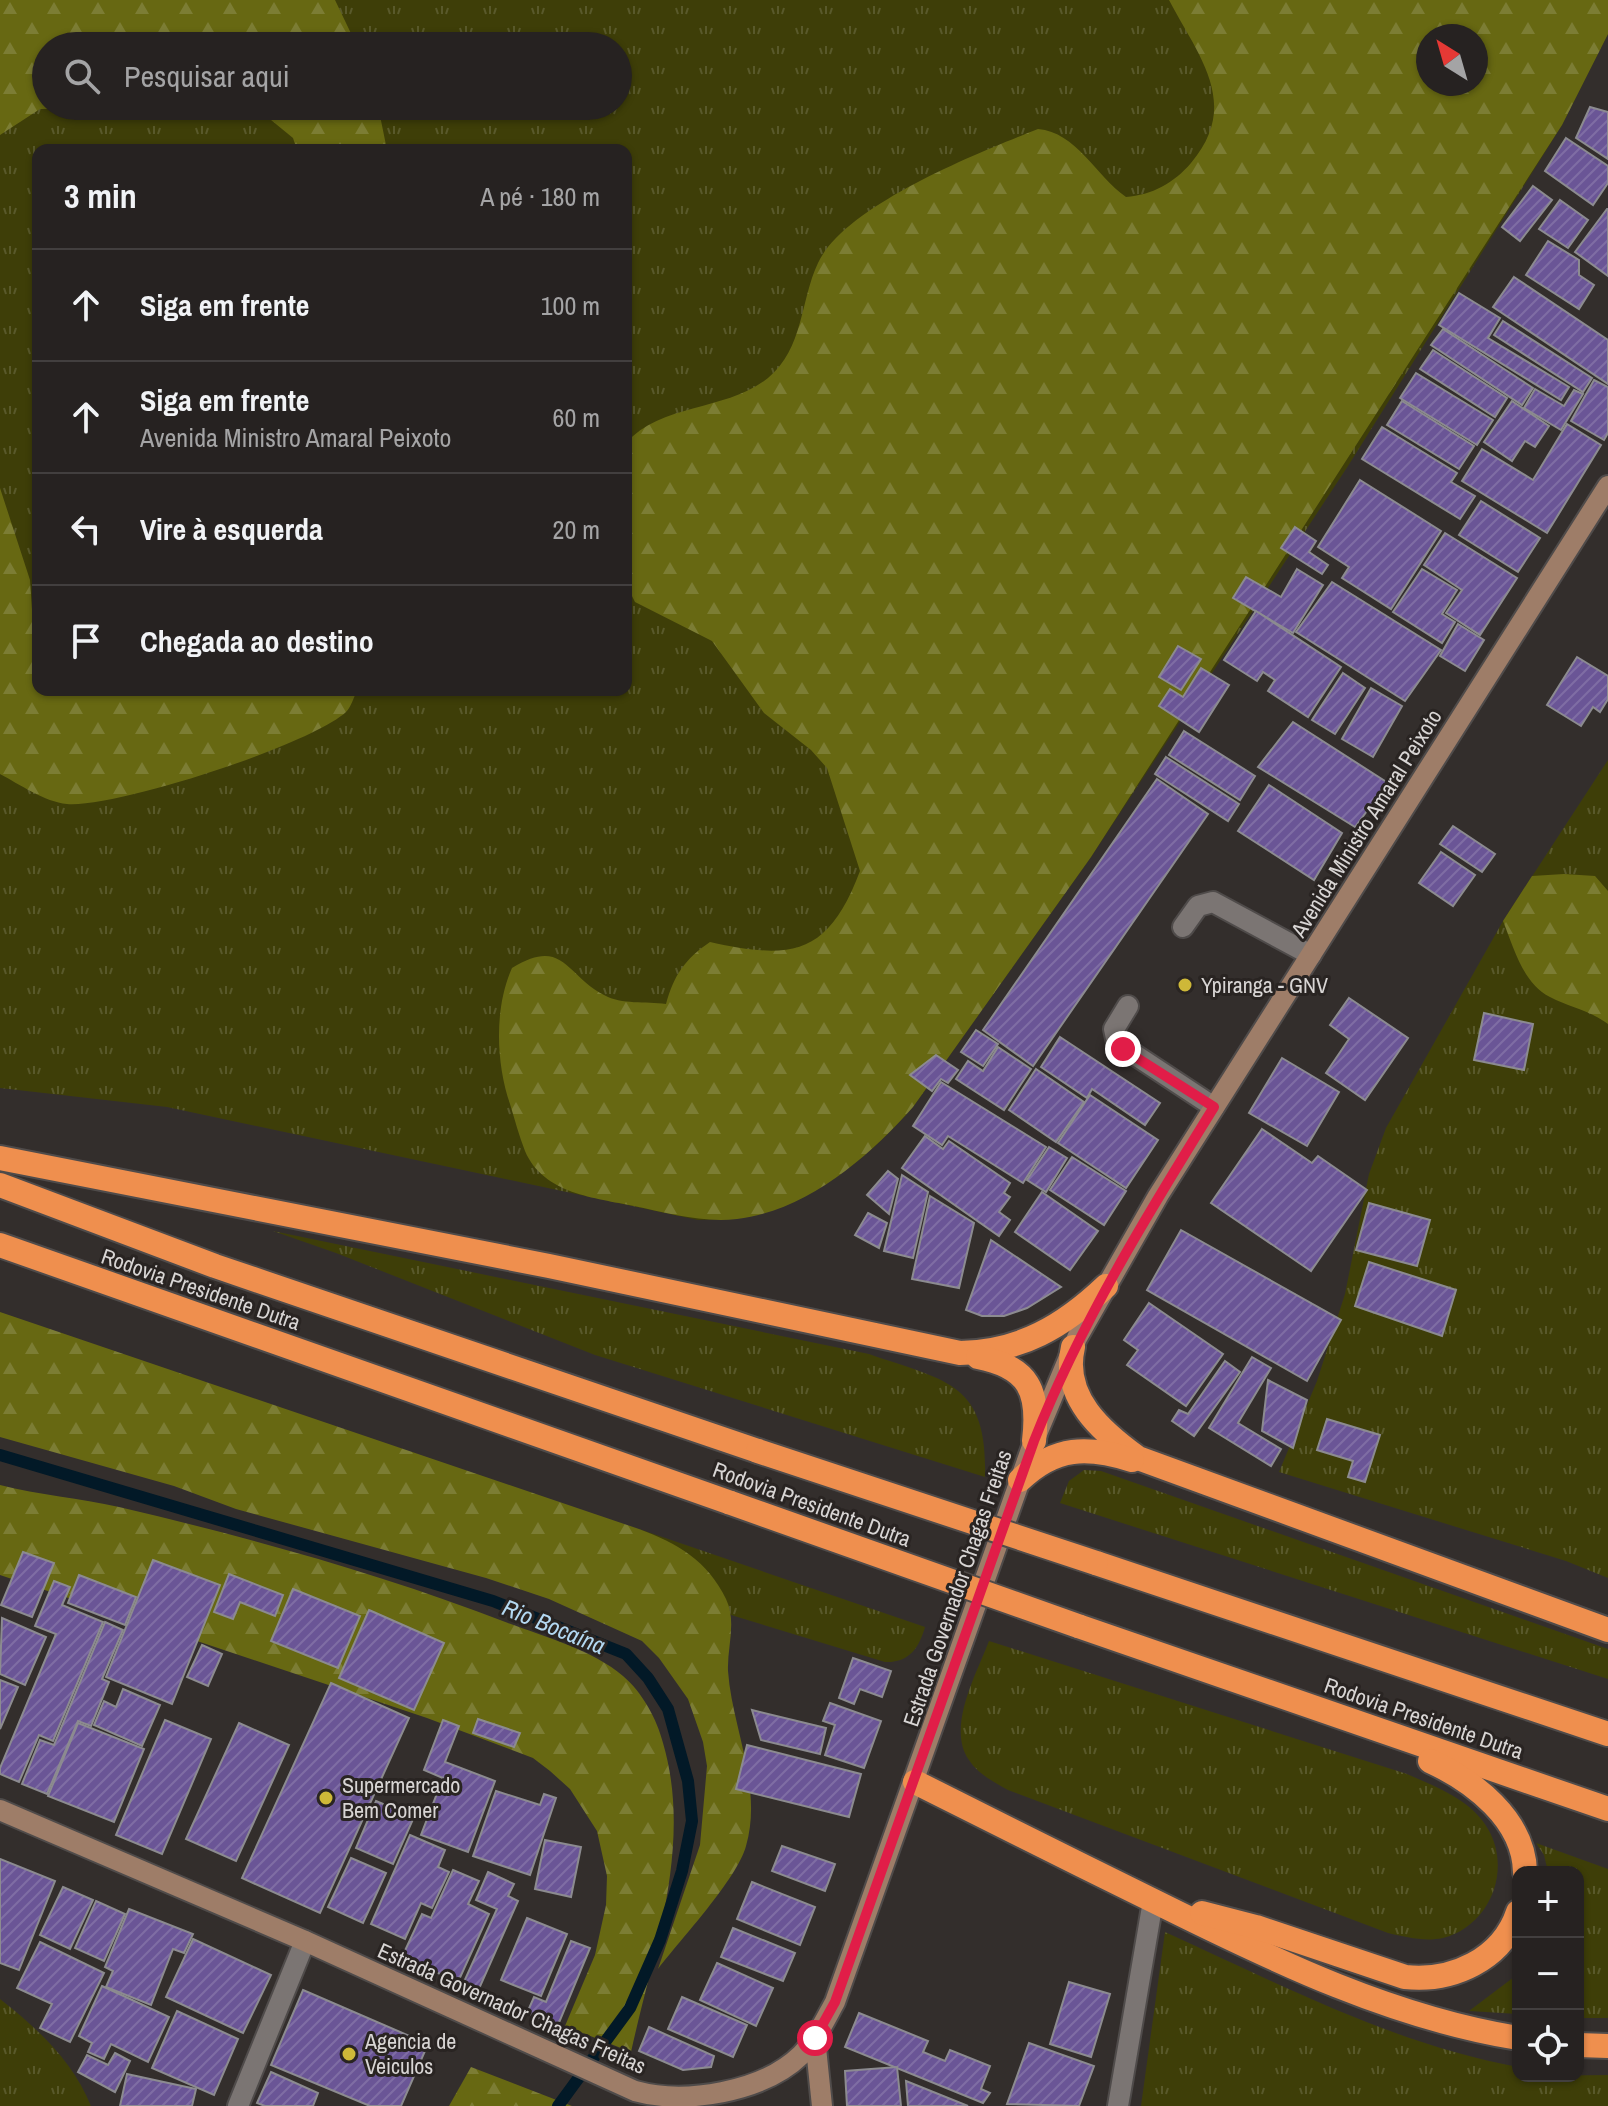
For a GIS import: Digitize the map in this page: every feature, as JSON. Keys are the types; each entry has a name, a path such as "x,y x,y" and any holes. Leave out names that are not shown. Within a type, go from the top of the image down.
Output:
{"highway":[{"path":"0,1158 549,1266 1001,1362 1026,1380 1037,1406 1034,1441"},
{"name":"Rodovia Presidente Dutra","path":"0,1185 215,1266 758,1451 1608,1734"},
{"name":"Rodovia Presidente Dutra","path":"0,1245 1078,1626 1608,1809"},
{"path":"960,1353 989,1352 1035,1338 1065,1322 1106,1286"},
{"path":"1073,1347 1070,1369 1076,1392 1095,1422 1138,1458 1608,1630"},
{"path":"1020,1480 1048,1458 1075,1449 1110,1454 1173,1472"},
{"path":"1337,1716 1454,1772 1486,1796 1515,1833 1525,1866"},
{"path":"915,1782 1235,1941 1376,2001 1441,2021 1512,2037"},
{"path":"1153,1901 1256,1927 1390,1973 1424,1979 1447,1976 1471,1967 1505,1938 1512,1924"},
{"path":"1584,2045 1608,2046"}],"main road":[{"name":"Avenida Ministro Amaral Peixoto","path":"1034,1441 1073,1347 1106,1286 1214,1107 1608,486"},
{"name":"Estrada Governador Chagas Freitas","path":"0,1810 305,1941 622,2086 649,2095 670,2097 736,2087 767,2077 790,2064 815,2038 835,2002 1034,1441"},
{"path":"815,2038 822,2106"}],"street":[{"path":"1183,927 1198,906 1213,902 1311,955"},
{"path":"1128,1006 1114,1029 1117,1043 1214,1107"},
{"path":"1118,2106 1153,1901"},
{"path":"238,2106 305,1941"}],"green space":[{"path":"0,0 1608,0 1608,34 1562,125 1348,466 1091,857 913,1107 867,1153 818,1188 762,1211 731,1218 698,1220 167,1107 0,1088"},
{"path":"0,0 335,0 350,32 32,32 32,114 0,135"},
{"path":"1169,0 1608,0 1608,34 1562,125 1091,857 913,1107 877,1144 834,1179 787,1205 763,1214 724,1220 698,1218 588,1196 557,1185 544,1177 525,1151 505,1088 500,1053 500,1018 512,968 529,959 554,957 591,987 611,998 666,1004 682,968 710,942 739,948 785,950 804,945 820,936 848,899 860,871 827,768 811,750 764,713 712,641 635,602 632,596 632,438 658,421 752,389 768,378 780,366 795,338 818,263 833,242 884,201 950,166 1038,129 1051,132 1075,146 1126,197 1154,191 1191,163 1206,141 1213,121 1214,101 1210,81"},
{"path":"271,120 381,120 386,144 295,144 293,138"},
{"path":"0,488 30,580 32,696 354,696 346,712 326,726 294,741 211,772 126,796 92,803 59,803 0,774"},
{"path":"1608,760 1608,1578 1566,1561 1279,1472 1317,1381 1345,1294 1369,1174 1386,1128 1503,921"},
{"path":"1532,876 1595,876 1608,891 1608,1024 1540,991 1520,964 1503,921"},
{"path":"273,1231 869,1354 920,1371 957,1390 970,1403 979,1422 984,1446 985,1477 595,1355"},
{"path":"0,1312 639,1529 666,1540 701,1564 719,1586 731,1617 728,1671 749,1780 750,1824 746,1846 732,1875 658,1969 700,1845 707,1766 703,1742 688,1699 659,1658 642,1641 549,1599 486,1578 236,1509 174,1486 0,1437"},
{"path":"1084,1470 1101,1471 1608,1649 1608,1679 1060,1503 1069,1481"},
{"path":"0,1485 168,1519 364,1573 568,1645 598,1659 630,1682 653,1715 660,1734 671,1781 674,1820 672,1859 659,1937 631,2052 565,2026 595,1955 606,1905 607,1876 597,1831 570,1789 550,1771 533,1758 427,1718 0,1575"},
{"path":"639,1529 925,1627 923,1635 907,1657 885,1662 731,1615 716,1583 696,1560"},
{"path":"989,1641 1407,1774 1441,1789 1473,1810 1488,1829 1498,1862 1492,1894 1473,1922 1443,1938 1422,1939 1388,1933 1008,1790 973,1765 963,1747 961,1732 966,1700"},
{"path":"1536,1843 1608,1869 1608,2018 1584,2018 1584,1866 1547,1866"},
{"path":"1165,1932 1294,1992 1382,2028 1426,2044 1512,2066 1512,2082 1584,2082 1584,2075 1608,2075 1608,2106 1141,2106"},
{"path":"1512,1979 1512,2014 1469,2011"},
{"path":"0,1999 53,2046 74,2074 91,2106 0,2106"},
{"path":"471,2067 572,2106 449,2106"}],"building":[{"path":"1590,107 1608,112 1608,159 1576,138"},
{"path":"1566,138 1608,166 1608,183 1593,205 1545,171"},
{"path":"1533,186 1552,200 1520,241 1502,227"},
{"path":"1560,200 1588,220 1568,248 1539,229"},
{"path":"1608,209 1608,276 1575,252"},
{"path":"1548,241 1579,260 1579,275 1594,285 1579,309 1526,275"},
{"path":"1514,277 1608,340 1608,384 1493,307"},
{"path":"1459,293 1500,318 1488,338 1569,387 1561,400 1439,325"},
{"path":"1503,321 1592,378 1583,392 1494,335"},
{"path":"1443,329 1533,388 1522,405 1431,345"},
{"path":"1433,350 1507,398 1495,417 1420,369"},
{"path":"1416,373 1493,420 1477,445 1400,398"},
{"path":"1594,380 1608,387 1608,433 1604,440 1571,421"},
{"path":"1535,389 1564,406 1574,390 1583,394 1561,430 1524,408"},
{"path":"1402,401 1474,446 1459,469 1387,425"},
{"path":"1512,401 1549,426 1535,447 1525,441 1512,461 1484,442"},
{"path":"1567,424 1601,445 1547,533 1462,481 1482,449 1533,480"},
{"path":"1382,427 1457,473 1451,482 1475,496 1460,519 1362,459"},
{"path":"1360,480 1441,531 1391,609 1342,578 1349,567 1318,547"},
{"path":"1481,501 1540,538 1518,572 1459,535"},
{"path":"1295,527 1316,541 1309,552 1328,565 1322,574 1281,548"},
{"path":"1445,533 1517,578 1480,635 1446,613 1462,590 1424,565"},
{"path":"1297,569 1323,585 1293,633 1233,598 1246,577 1281,597"},
{"path":"1422,569 1457,590 1442,614 1455,622 1442,643 1393,612"},
{"path":"1332,582 1441,650 1405,701 1296,632"},
{"path":"1256,611 1341,667 1308,717 1268,691 1275,680 1263,672 1257,681 1224,660"},
{"path":"1458,624 1484,640 1465,671 1440,656"},
{"path":"1178,646 1201,659 1181,690 1159,677"},
{"path":"1577,657 1608,676 1608,699 1600,712 1593,707 1581,726 1547,705"},
{"path":"1201,668 1229,685 1199,732 1159,706 1170,689 1183,697"},
{"path":"1343,673 1365,688 1335,734 1312,720"},
{"path":"1371,688 1402,706 1373,757 1342,739"},
{"path":"1293,722 1388,783 1355,827 1258,767"},
{"path":"1184,731 1255,776 1240,800 1169,755"},
{"path":"1166,757 1239,804 1228,821 1155,774"},
{"path":"1157,779 1208,814 1033,1066 983,1030"},
{"path":"1269,785 1342,833 1314,880 1238,831"},
{"path":"1453,826 1495,854 1482,872 1440,844"},
{"path":"1441,852 1475,875 1453,906 1419,883"},
{"path":"1349,998 1408,1038 1365,1100 1326,1073 1349,1039 1330,1025"},
{"path":"1484,1013 1533,1024 1524,1070 1474,1060"},
{"path":"976,1030 998,1044 983,1066 961,1052"},
{"path":"1060,1037 1160,1103 1145,1125 1092,1089 1087,1098 1041,1067"},
{"path":"998,1047 1031,1069 1004,1110 956,1079 968,1061 983,1071"},
{"path":"936,1055 958,1070 948,1083 941,1079 932,1091 910,1075"},
{"path":"1282,1058 1339,1092 1307,1146 1249,1113"},
{"path":"1036,1069 1084,1102 1056,1142 1009,1110"},
{"path":"941,1082 1046,1147 1023,1183 948,1136 942,1145 913,1126"},
{"path":"1090,1095 1158,1140 1126,1188 1058,1143"},
{"path":"1262,1129 1312,1163 1318,1156 1367,1190 1311,1271 1211,1203"},
{"path":"925,1136 943,1149 949,1141 1010,1183 1004,1193 1010,1197 999,1212 1010,1220 999,1236 902,1168"},
{"path":"1049,1147 1067,1158 1046,1192 1027,1180"},
{"path":"1072,1157 1126,1191 1104,1225 1050,1190"},
{"path":"888,1171 898,1179 889,1214 867,1195"},
{"path":"902,1175 928,1192 913,1258 884,1251"},
{"path":"1042,1192 1098,1231 1070,1270 1015,1232"},
{"path":"930,1196 974,1223 959,1288 912,1279"},
{"path":"1369,1203 1430,1220 1417,1266 1356,1250"},
{"path":"868,1213 887,1223 879,1248 855,1235"},
{"path":"1181,1230 1341,1320 1307,1381 1147,1290"},
{"path":"991,1240 1061,1287 1027,1308 1004,1316 982,1316 966,1310"},
{"path":"1369,1262 1456,1290 1442,1336 1355,1306"},
{"path":"1149,1303 1223,1354 1186,1406 1127,1365 1138,1350 1124,1340"},
{"path":"1252,1357 1271,1368 1238,1423 1281,1449 1271,1466 1209,1428"},
{"path":"1225,1361 1240,1372 1194,1436 1172,1421 1179,1410 1188,1414"},
{"path":"1268,1380 1307,1400 1293,1448 1262,1431"},
{"path":"1327,1419 1380,1435 1365,1482 1348,1477 1353,1461 1317,1450"},
{"path":"23,1552 54,1563 32,1617 1,1605"},
{"path":"153,1560 220,1585 172,1704 106,1677"},
{"path":"229,1574 283,1595 275,1616 240,1602 233,1619 214,1612"},
{"path":"79,1575 136,1597 125,1625 68,1603"},
{"path":"54,1581 70,1587 62,1605 103,1622 53,1741 39,1735 19,1782 0,1774 0,1768 56,1634 35,1626"},
{"path":"293,1589 360,1616 338,1668 271,1641"},
{"path":"369,1610 444,1643 414,1710 339,1678"},
{"path":"2,1618 46,1637 25,1685 0,1674"},
{"path":"105,1622 123,1630 102,1679 109,1682 91,1726 78,1721 47,1794 22,1784 40,1740 54,1745"},
{"path":"202,1645 222,1654 208,1686 187,1677"},
{"path":"853,1658 891,1671 882,1697 860,1689 854,1704 839,1698"},
{"path":"0,1680 18,1687 0,1729"},
{"name":"Supermercado Bem Comer","path":"331,1683 409,1718 320,1913 242,1878"},
{"path":"123,1689 160,1705 142,1746 94,1725 104,1701 116,1707"},
{"path":"830,1703 881,1721 864,1768 825,1755 835,1725 823,1721"},
{"path":"752,1710 826,1728 820,1754 761,1740"},
{"path":"478,1719 520,1733 514,1747 473,1733"},
{"path":"165,1720 211,1739 162,1854 116,1835"},
{"path":"443,1720 459,1726 445,1762 495,1781 468,1852 421,1835 443,1778 424,1770"},
{"path":"78,1723 144,1749 114,1822 48,1796"},
{"path":"239,1723 289,1745 236,1861 186,1839"},
{"path":"747,1745 861,1774 849,1817 736,1789"},
{"path":"496,1791 540,1805 544,1794 556,1798 530,1875 473,1856"},
{"path":"376,1801 414,1817 393,1864 356,1848"},
{"path":"410,1835 445,1850 438,1867 449,1872 432,1908 421,1903 405,1939 371,1924"},
{"path":"545,1840 581,1847 571,1897 535,1889"},
{"path":"782,1846 835,1864 825,1891 772,1871"},
{"path":"351,1858 386,1873 363,1923 328,1907"},
{"path":"0,1859 55,1881 19,1970 0,1963"},
{"path":"453,1870 479,1881 468,1904 489,1914 458,1982 402,1957 422,1914 431,1918"},
{"path":"488,1872 514,1884 508,1896 518,1901 478,1991 463,1984 497,1909 476,1900"},
{"path":"752,1882 815,1907 800,1945 737,1919"},
{"path":"63,1887 93,1900 70,1949 40,1935"},
{"path":"96,1901 125,1914 104,1961 75,1948"},
{"path":"129,1909 193,1934 184,1953 173,1949 151,2005 106,1987 113,1971 105,1967"},
{"path":"527,1918 567,1934 541,1996 501,1980"},
{"path":"733,1928 795,1953 783,1981 721,1957"},
{"path":"193,1939 271,1975 243,2033 166,1997"},
{"path":"571,1941 590,1948 558,2025 527,2013 534,1997 546,2002"},
{"path":"40,1942 104,1973 70,2042 40,2028 52,2004 17,1988"},
{"path":"717,1963 773,1988 756,2026 700,2000"},
{"path":"1069,1982 1110,1994 1091,2057 1050,2044"},
{"path":"102,1986 169,2017 148,2062 111,2044 104,2059 88,2052 92,2043 79,2036"},
{"name":"Agencia de Veiculos","path":"303,1990 428,2044 401,2106 370,2106 271,2065"},
{"path":"682,1997 747,2025 733,2057 668,2029"},
{"path":"177,2011 238,2039 214,2095 152,2068"},
{"path":"859,2013 928,2041 923,2052 945,2061 950,2050 990,2066 981,2089 990,2093 983,2103 845,2047"},
{"path":"649,2027 714,2056 711,2067 683,2070 639,2051"},
{"path":"1029,2043 1094,2066 1079,2106 1007,2104"},
{"path":"115,2053 130,2061 115,2092 78,2072 87,2055 108,2065"},
{"path":"897,2067 901,2106 847,2106 845,2071"},
{"path":"271,2072 318,2093 313,2106 265,2106 257,2103"},
{"path":"127,2074 196,2089 192,2106 120,2106"},
{"path":"906,2081 968,2106 908,2106"}],"waterway":[{"name":"Rio Bocaína","path":"0,1455 493,1601 626,1654 648,1678 668,1709 688,1781 692,1821 682,1871 660,1940 630,2008 558,2106"}],"place":[{"name":"Ypiranga - GNV","path":"1185,985"},
{"name":"Supermercado Bem Comer","path":"326,1798"},
{"name":"Agencia de Veiculos","path":"349,2054"}],"route":[{"path":"815,2038 835,2002 1034,1441 1064,1367 1077,1338 1158,1196 1214,1107 1123,1049"}]}
